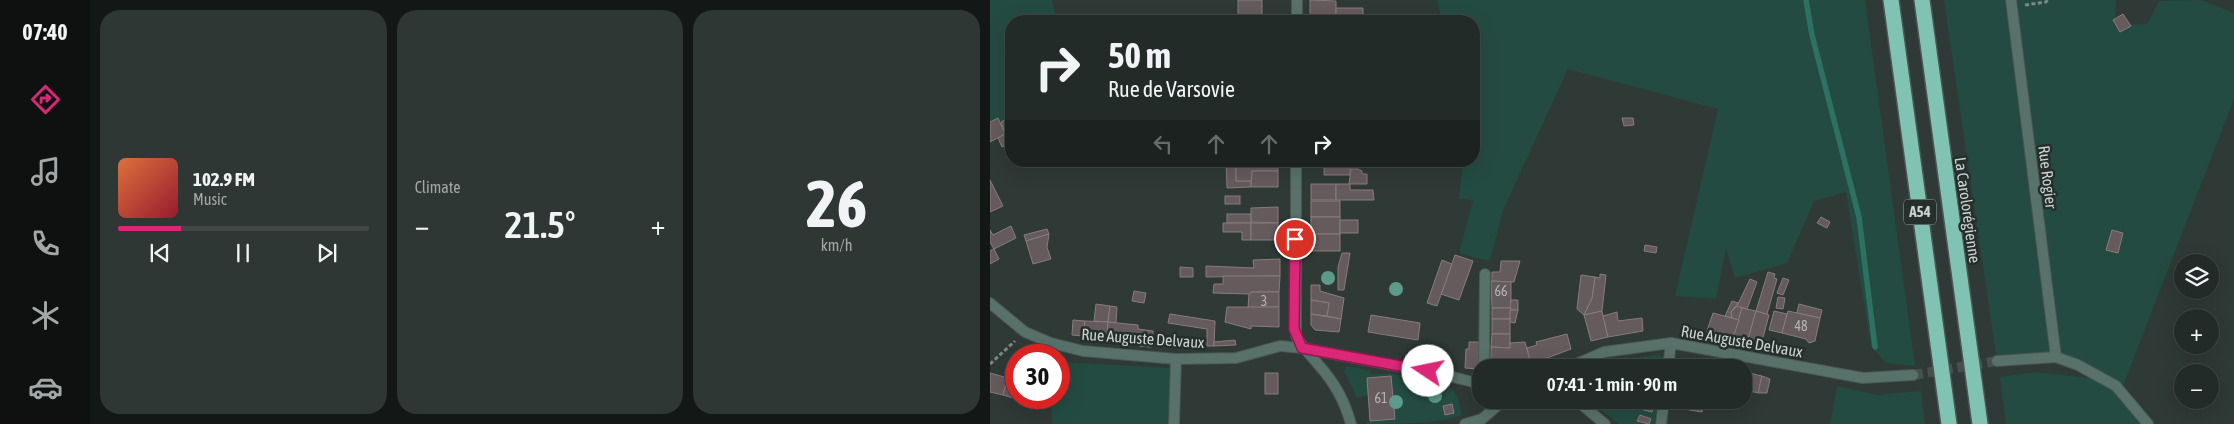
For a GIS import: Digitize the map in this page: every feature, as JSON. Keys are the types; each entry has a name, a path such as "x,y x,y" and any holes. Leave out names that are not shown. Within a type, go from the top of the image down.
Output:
{"highway":[{"name":"A54","path":"1891,0 1949,424"},
{"name":"La Carolorégienne","path":"1922,0 1980,424"}],"street":[{"path":"1297,0 1297,15"},
{"name":"Rue Rogier","path":"2011,3 2056,357"},
{"path":"1296,167 1294,329 1302,348 1318,363 1338,390 1344,401 1351,424"},
{"path":"1484,359 1485,274"},
{"name":"Rue Auguste Delvaux","path":"990,303 1025,332 1050,343 1083,351 1176,359 1236,358 1280,346 1302,348 1472,382"},
{"path":"1669,359 1671,344"},
{"name":"Rue Auguste Delvaux","path":"1588,359 1604,352 1671,344 1863,378 1913,375"},
{"path":"1997,361 2056,357 2078,365 2116,386 2148,424"},
{"path":"1174,424 1176,359"},
{"path":"1465,424 1482,421 1495,409"},
{"path":"1587,409 1605,424"},
{"path":"1661,424 1663,409"}],"path":[{"path":"2011,3 2046,2 2048,0"},
{"path":"990,364 1025,332"}],"green space":[{"path":"990,0 1052,0 1056,15 1005,15 1005,135 990,142"},
{"path":"1437,0 1865,0 1915,366 1886,363 1871,346 1846,192 1814,201 1787,263 1735,278 1726,248 1716,299 1675,296 1718,109 1568,69 1503,210 1490,260 1459,253 1473,200 1459,199 1462,167 1480,167 1480,15 1441,15"},
{"path":"1944,0 2116,0 2114,25 2147,24 2159,1 2201,0 2234,13 2234,99 2121,391 2148,424 2006,424 2000,377 2035,372 2090,378 2113,385 2056,357 1997,361"},
{"path":"1659,354 1663,357 1663,359 1630,359"},
{"path":"1070,363 1170,368 1169,424 1052,424 1051,409 1070,409"},
{"path":"1347,366 1371,371 1370,374 1393,374 1447,386 1454,391 1462,415 1430,422 1367,424 1367,422 1373,420 1368,395 1357,398 1344,371"},
{"path":"1837,386 1877,395 1921,391 1925,424 1830,424"},
{"path":"1600,409 1657,409 1654,424 1619,424"}],"building":[{"path":"1238,0 1262,0 1262,15 1238,15"},
{"path":"1310,0 1336,1 1336,15 1310,15"},
{"path":"1336,8 1363,8 1363,15 1336,15"},
{"path":"2123,14 2131,26 2120,32 2113,20"},
{"path":"998,118 1005,134 990,142 990,122"},
{"path":"1622,118 1633,118 1634,125 1624,126"},
{"path":"1005,120 1005,134 1001,122"},
{"path":"1005,134 1005,146 1002,147 998,138"},
{"path":"1226,167 1236,167 1236,181 1251,181 1251,187 1227,188"},
{"path":"1236,167 1278,167 1278,171 1252,171 1251,181 1236,181"},
{"path":"1324,167 1350,167 1350,175 1324,175"},
{"path":"1351,169 1358,169 1362,171 1362,174 1367,174 1367,184 1349,184"},
{"path":"1252,171 1278,171 1278,187 1251,187"},
{"path":"990,180 1003,206 990,212"},
{"path":"1311,184 1336,184 1336,200 1311,200"},
{"path":"1336,184 1350,184 1350,190 1373,190 1374,200 1336,200"},
{"path":"1225,196 1240,196 1240,204 1225,204"},
{"path":"1311,201 1340,201 1340,217 1311,217"},
{"path":"1278,207 1278,223 1251,222 1251,208"},
{"path":"1227,214 1251,214 1251,223 1227,223"},
{"path":"1311,217 1340,217 1340,234 1311,234"},
{"path":"1821,217 1830,222 1827,228 1817,223"},
{"path":"1340,220 1358,220 1358,233 1340,233"},
{"path":"1223,223 1251,223 1251,240 1242,240 1242,232 1223,232"},
{"path":"1251,223 1278,223 1278,240 1251,240"},
{"path":"1011,226 1016,238 994,249 990,242 990,230 993,235"},
{"path":"1047,229 1049,234 1026,241 1024,235"},
{"path":"2112,230 2123,233 2118,253 2106,250"},
{"path":"1049,234 1047,247 1051,259 1033,264 1026,241"},
{"path":"1311,234 1340,234 1340,251 1311,251"},
{"path":"1645,245 1657,247 1656,253 1644,251"},
{"path":"994,249 999,259 990,264 990,251"},
{"path":"1342,253 1350,253 1344,290 1338,290 1338,267"},
{"path":"1455,255 1473,261 1459,300 1441,294"},
{"path":"1280,259 1280,276 1206,277 1206,266 1254,268 1253,260"},
{"path":"1442,260 1452,264 1437,306 1427,303"},
{"path":"1501,261 1520,261 1514,282 1492,281 1492,272 1500,272"},
{"path":"1180,267 1193,268 1193,277 1180,277"},
{"path":"1768,272 1775,274 1774,278 1777,279 1767,314 1756,311"},
{"path":"1600,274 1606,275 1602,311 1584,315 1592,298 1595,277 1600,278"},
{"path":"1581,275 1595,277 1592,298 1584,315 1577,309"},
{"path":"1223,276 1280,276 1279,292 1252,292 1249,294 1213,293 1214,284 1223,284"},
{"path":"1783,278 1789,280 1783,295 1777,293"},
{"path":"1750,279 1757,282 1747,309 1737,306"},
{"path":"1491,281 1511,282 1511,308 1492,308"},
{"path":"1311,285 1320,285 1320,291 1344,298 1341,319 1327,316 1329,303 1311,300"},
{"path":"1134,291 1146,293 1144,303 1132,301"},
{"path":"1252,292 1279,292 1279,307 1248,308 1249,294"},
{"path":"1778,297 1785,298 1783,309 1776,308"},
{"path":"1311,300 1329,303 1327,316 1311,314"},
{"path":"1511,300 1518,300 1518,310 1510,310"},
{"path":"1732,301 1738,303 1731,312 1732,318 1725,316"},
{"path":"1096,304 1110,306 1108,322 1094,321"},
{"path":"1799,304 1822,310 1820,318 1797,313"},
{"path":"1110,306 1117,307 1116,323 1108,322"},
{"path":"1737,306 1742,308 1739,320 1732,318 1731,312"},
{"path":"1227,307 1279,307 1279,327 1251,326 1251,329 1225,322"},
{"path":"1492,308 1511,308 1510,319 1492,319"},
{"path":"1742,308 1756,311 1747,343 1732,340"},
{"path":"1510,310 1518,310 1515,323 1510,322"},
{"path":"1602,311 1608,337 1591,341 1584,315"},
{"path":"1756,311 1769,315 1761,345 1747,343"},
{"path":"1774,311 1787,314 1782,333 1769,330"},
{"path":"1788,311 1820,318 1815,341 1809,343 1806,339 1782,333"},
{"path":"1617,312 1618,321 1642,318 1643,331 1608,337 1603,316"},
{"path":"1713,313 1739,320 1732,340 1706,334"},
{"path":"1170,314 1215,321 1214,346 1207,346 1207,329 1168,323"},
{"path":"1311,314 1341,319 1339,332 1315,330 1311,325"},
{"path":"1371,315 1420,323 1418,340 1368,332"},
{"path":"1492,319 1510,319 1510,334 1492,334"},
{"path":"1073,320 1085,321 1083,336 1072,335"},
{"path":"1085,321 1108,322 1107,339 1083,336"},
{"path":"1108,322 1138,325 1138,329 1153,331 1152,347 1139,346 1140,342 1107,339"},
{"path":"1492,334 1510,334 1510,348 1491,347"},
{"path":"1567,334 1571,349 1544,359 1530,359 1527,348 1537,345 1536,342"},
{"path":"1235,340 1236,345 1214,346 1214,342"},
{"path":"1469,342 1479,342 1478,359 1472,359 1472,369 1465,368 1466,349 1469,349"},
{"path":"1525,342 1530,359 1491,359 1491,347 1510,348 1510,343"},
{"path":"990,373 1005,377 1003,395 990,392"},
{"path":"1265,373 1278,373 1278,394 1265,394"},
{"path":"1752,374 1762,376 1758,393 1752,392"},
{"path":"1391,376 1395,419 1370,421 1367,378"},
{"path":"1762,376 1770,379 1767,393 1758,393"},
{"path":"1452,404 1454,413 1445,415 1443,406"},
{"path":"1640,409 1653,409 1652,412"},
{"path":"1684,409 1702,409 1702,412"},
{"path":"1640,415 1651,419 1649,424 1637,421"}],"waterway":[{"path":"1806,0 1812,35 1859,217 1875,347"}],"tunnel":[{"path":"1913,375 1997,361"}],"route":[{"path":"1295,239 1294,329 1302,348 1428,371"}]}
